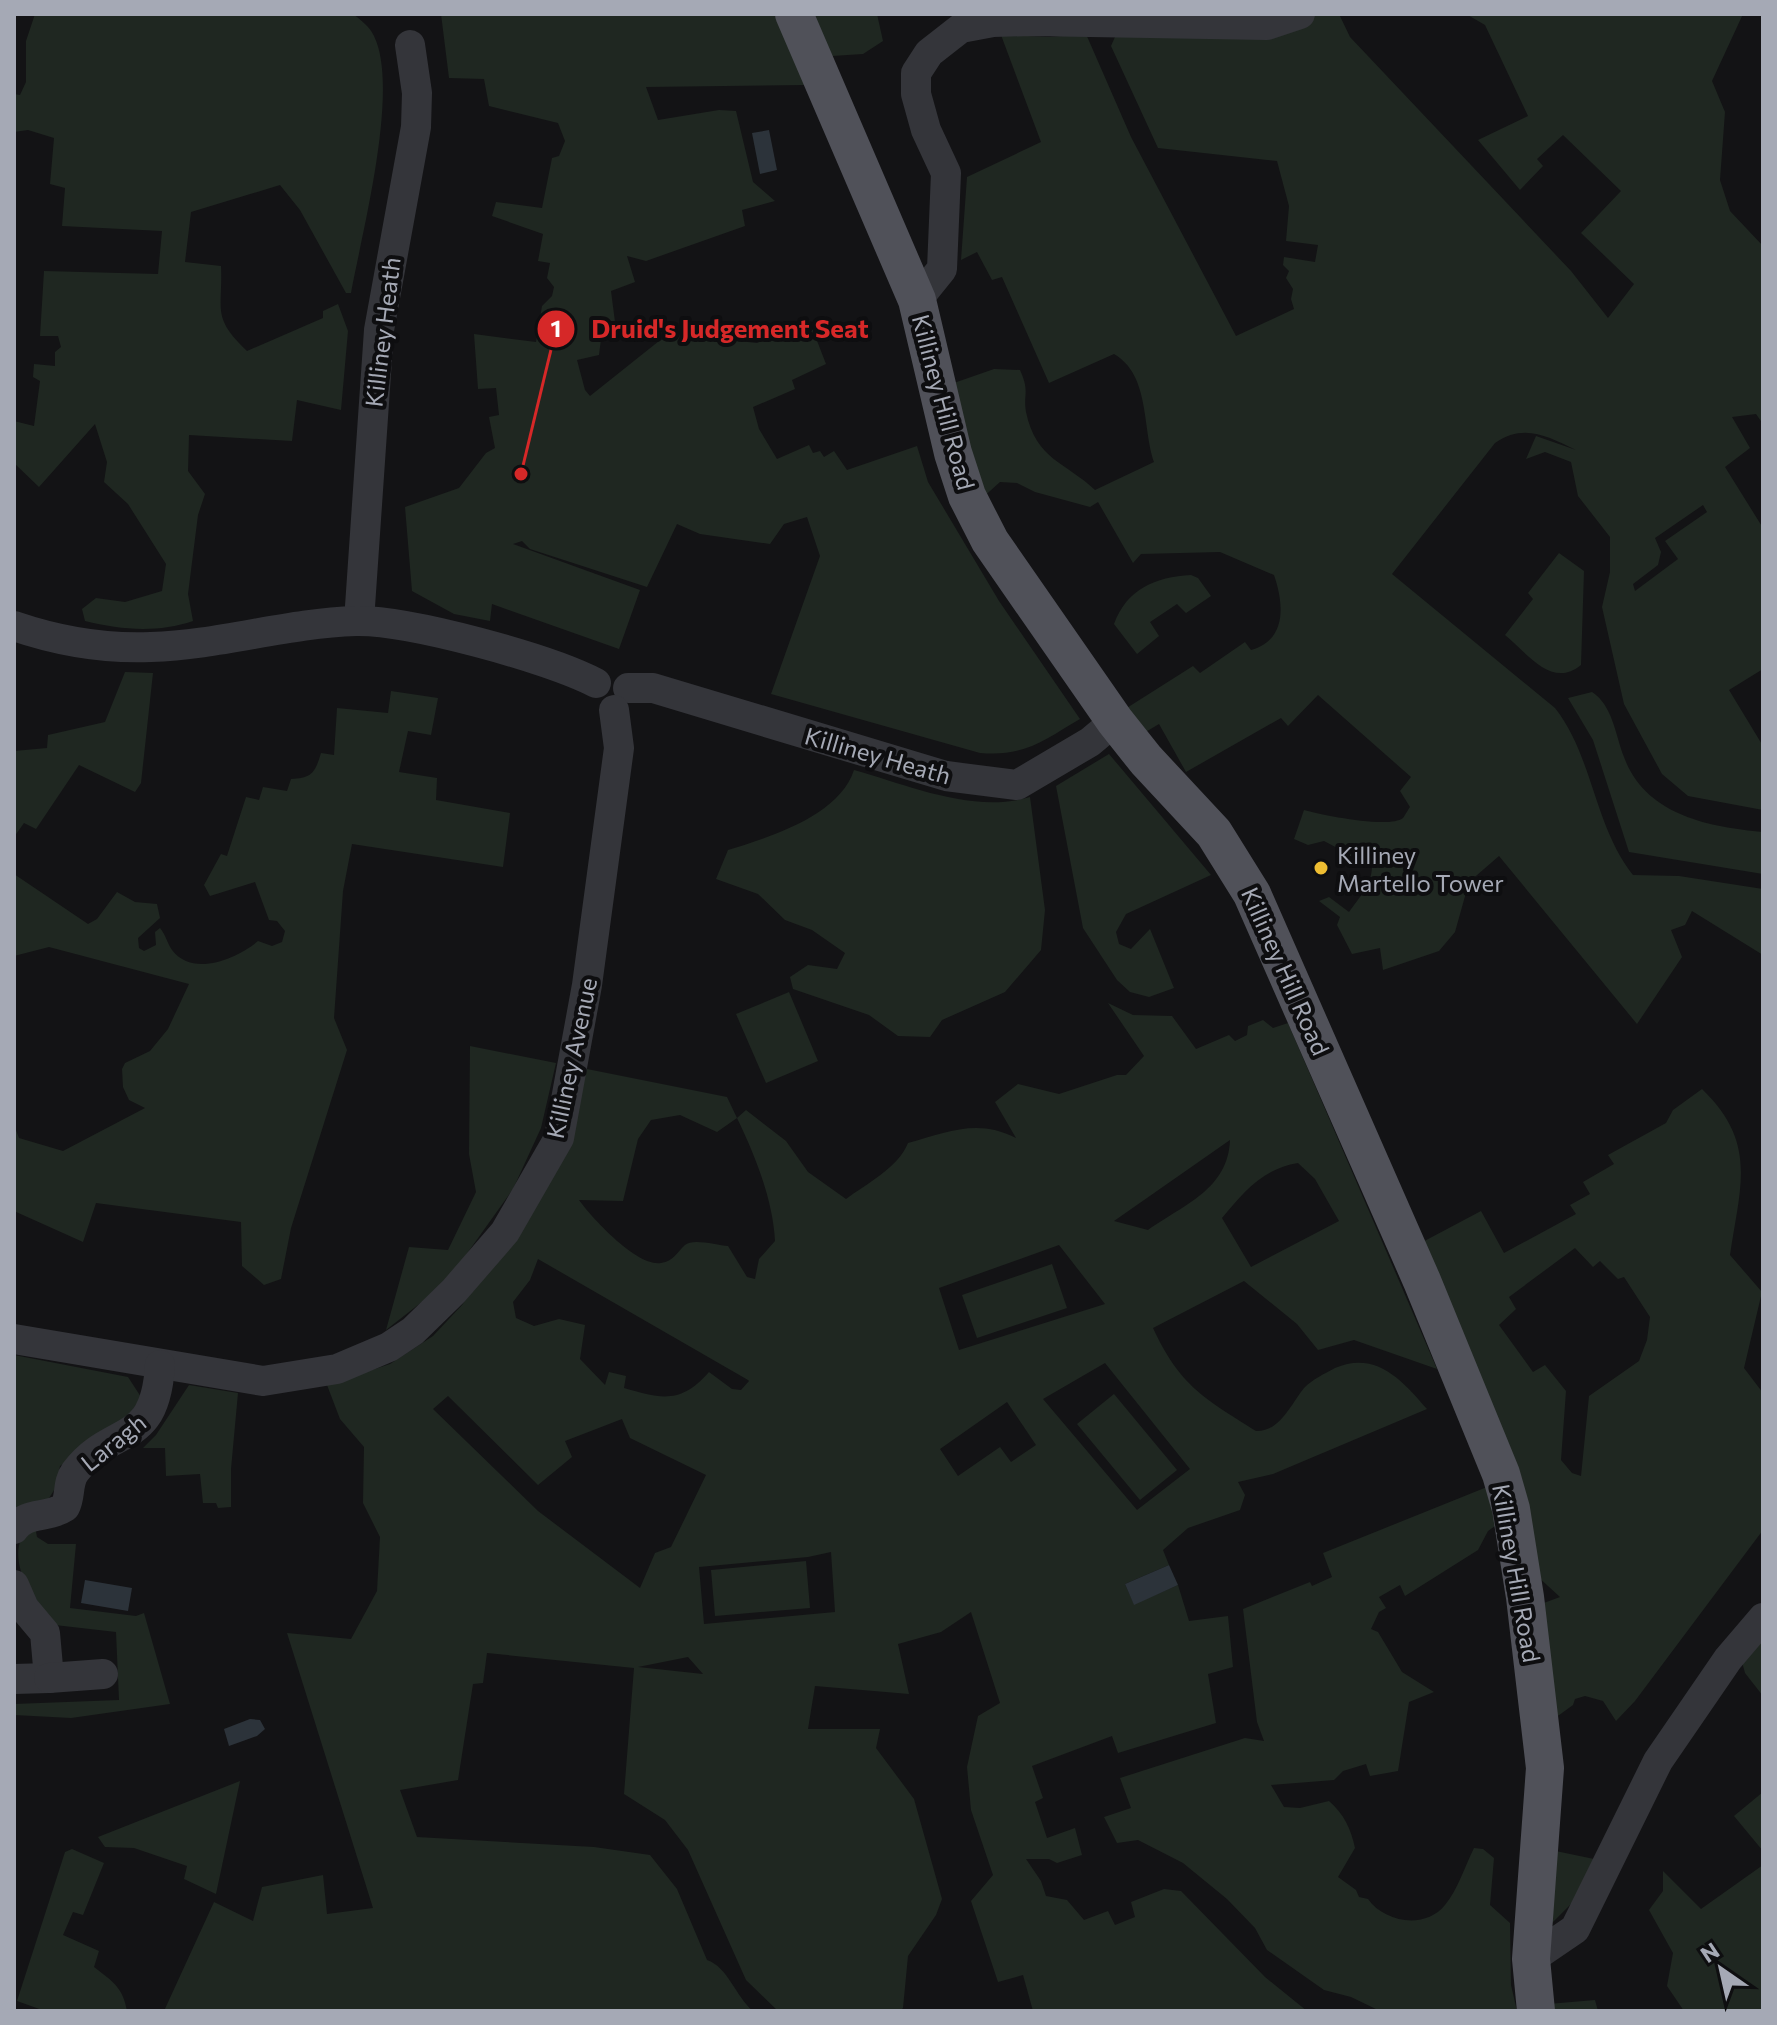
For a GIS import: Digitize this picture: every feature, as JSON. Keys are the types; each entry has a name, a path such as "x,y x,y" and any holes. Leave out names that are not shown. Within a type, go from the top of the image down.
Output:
{"main road":[{"name":"Killiney Hill Road","path":"794,14 917,300 953,453 967,496 990,541 1115,721 1146,760 1214,833 1252,894 1422,1281 1501,1474 1511,1509 1525,1597 1545,1768 1531,1959 1536,2011"}],"street":[{"path":"917,300 942,269 946,173 926,130 916,94 916,73 929,53 961,28 993,22 1031,21 1267,25 1300,14"},
{"name":"Killiney Heath","path":"359,621 379,330 416,127 417,93 410,45"},
{"path":"14,626 46,637 103,646 153,647 312,624 359,621 398,624 548,663 596,683 596,702 621,699"},
{"name":"Killiney Heath","path":"621,699 653,688 946,776 1017,785 1090,742 1115,721"},
{"name":"Killiney Avenue","path":"14,1339 263,1381 337,1369 389,1347 413,1331 454,1291 505,1232 559,1138 587,985 617,764 621,699"},
{"name":"Laragh","path":"14,1529 19,1521 31,1516 48,1515 65,1507 73,1474 86,1460 135,1428 149,1415 158,1392 160,1365"},
{"path":"14,1585 24,1608 45,1633 49,1678"},
{"path":"1531,1959 1575,1929 1658,1761 1728,1659 1763,1618"},
{"path":"14,1679 103,1674"}],"shaded area":[{"path":"35,14 353,14 372,32 381,60 381,125 351,293 346,293 300,210 280,185 191,212 185,262 221,266 223,321 247,351 323,318 323,311 338,304 348,331 341,410 297,400 292,441 189,435 188,471 205,494 198,515 188,594 193,621 180,625 139,629 85,621 82,609 96,598 125,602 162,591 166,564 128,504 104,482 107,462 95,424 39,487 14,463 14,421 34,426 40,381 33,377 34,364 55,366 55,352 61,347 58,336 40,336 44,271 158,274 162,231 62,226 65,188 50,184 54,138 28,130 14,132 14,94 20,95 26,82 26,41"},
{"path":"441,14 782,14 805,85 646,87 658,120 719,110 736,111 753,182 775,201 742,210 745,226 646,261 627,256 635,282 611,291 615,322 603,323 599,355 577,360 585,390 590,396 659,341 675,334 757,343 809,320 826,364 792,380 795,389 753,407 759,429 777,459 809,445 813,453 820,451 824,457 834,451 847,470 917,446 928,482 999,601 1080,719 1022,750 980,753 771,694 820,556 807,517 784,524 770,544 700,534 677,524 647,587 530,549 522,541 513,544 640,590 619,649 492,604 490,621 454,614 412,591 405,507 459,488 486,453 495,448 489,417 499,415 496,388 478,389 474,334 536,342 542,306 552,296 554,287 547,278 550,263 538,261 543,234 492,216 496,202 542,208 552,158 559,156 565,141 558,123 489,106 484,79 449,78"},
{"path":"812,14 877,14 883,41 863,54 832,56"},
{"path":"1125,14 1339,14 1350,37 1571,271 1608,318 1634,284 1581,233 1621,191 1563,135 1537,159 1543,166 1520,190 1478,140 1528,116 1485,25 1466,14 1743,14 1712,81 1725,112 1720,180 1730,211 1763,246 1763,424 1756,414 1732,417 1750,448 1725,467 1763,528 1763,669 1729,690 1763,746 1763,810 1688,796 1662,774 1624,704 1602,607 1610,572 1610,537 1578,496 1571,462 1545,452 1526,459 1536,436 1576,450 1545,436 1526,433 1495,443 1392,574 1555,708 1578,747 1610,835 1633,875 1679,876 1763,889 1763,955 1692,911 1685,925 1671,930 1682,957 1637,1024 1499,856 1469,882 1455,932 1439,951 1383,970 1380,948 1352,954 1337,925 1340,917 1319,901 1329,897 1349,912 1370,878 1372,862 1369,853 1345,857 1341,850 1324,841 1308,845 1294,839 1304,810 1370,822 1403,818 1410,807 1400,791 1411,777 1318,695 1288,726 1281,718 1186,772 1159,724 1139,736 1122,711 1193,666 1200,673 1245,642 1251,650 1263,645 1277,630 1280,598 1274,575 1220,552 1141,554 1133,563 1098,502 1090,507 1035,492 1017,483 1000,482 980,500 951,384 994,369 1020,370 1026,388 1026,412 1037,441 1054,459 1095,490 1154,462 1143,402 1134,375 1126,363 1114,354 1049,383 1002,277 992,280 977,252 961,260 967,177 1041,142 1001,35 1050,37 1086,34 1131,137 1236,336 1294,309 1291,299 1293,289 1286,278 1289,271 1283,265 1284,257 1315,262 1318,245 1286,241 1289,206 1277,161 1158,148 1111,46","holes":["1703,505 1707,512 1665,541 1678,559 1635,591 1633,584 1658,565 1661,552 1655,538"]},
{"path":"769,130 777,170 760,174 752,133"},
{"path":"1559,553 1584,571 1581,665 1560,673 1541,666 1505,635 1533,599 1528,593"},
{"path":"1191,575 1198,578 1211,596 1186,613 1177,604 1150,622 1159,636 1137,654 1114,624 1126,602 1154,582"},
{"path":"125,672 153,673 141,783 135,792 79,765 36,829 24,823 14,837 14,751 47,748 48,735 105,722"},
{"path":"391,691 438,698 431,735 408,731 399,772 437,778 436,800 510,813 503,867 352,844 343,891 334,1018 347,1050 291,1228 281,1279 264,1285 242,1266 241,1222 96,1203 83,1242 14,1211 14,1125 19,1138 63,1151 145,1108 129,1100 123,1087 122,1069 125,1063 150,1051 168,1029 189,984 49,947 14,956 14,874 88,924 97,919 117,892 135,902 157,904 160,918 138,938 139,948 144,951 156,945 155,932 160,928 172,950 191,963 228,959 258,941 272,946 282,942 285,931 277,921 269,920 255,882 210,896 204,885 221,854 227,856 246,797 259,800 263,787 287,791 291,779 312,773 321,753 334,755 337,708 388,713"},
{"path":"1592,692 1605,705 1624,757 1634,777 1647,792 1663,805 1701,821 1763,832 1763,874 1629,852 1593,740 1568,698"},
{"path":"1109,754 1211,875 1126,914 1116,932 1119,944 1131,949 1150,929 1174,988 1149,997 1130,992 1117,980 1083,928 1056,786"},
{"path":"854,770 918,790 964,800 1008,801 1030,797 1045,910 1041,950 1005,992 942,1020 930,1037 898,1036 869,1015 793,989 790,977 808,965 837,969 845,953 812,930 785,920 758,894 716,879 728,850 782,831 819,812 846,786"},
{"path":"789,992 818,1061 766,1083 736,1014"},
{"path":"1108,1003 1133,1015 1172,1016 1196,1049 1229,1035 1235,1041 1247,1035 1248,1026 1263,1020 1273,1028 1288,1023 1437,1369 1354,1340 1318,1350 1297,1324 1244,1281 1153,1328 1173,1364 1195,1389 1256,1431 1278,1422 1311,1382 1350,1363 1363,1363 1387,1371 1427,1409 1273,1474 1238,1482 1245,1495 1240,1510 1188,1528 1163,1550 1169,1565 1125,1584 1134,1604 1178,1585 1189,1621 1228,1616 1233,1667 1208,1674 1216,1723 1118,1753 1112,1736 1032,1766 1043,1798 1035,1802 1047,1838 1075,1828 1082,1855 1057,1863 1049,1859 1026,1859 1041,1881 1046,1896 1067,1900 1084,1920 1108,1911 1115,1925 1135,1917 1131,1902 1164,1889 1181,1891 1265,1977 1307,2011 1033,2011 1023,1975 998,1982 971,1901 993,1875 971,1810 967,1767 978,1716 1000,1703 971,1612 941,1632 898,1644 909,1694 815,1686 808,1729 880,1729 876,1748 914,1799 942,1899 936,1915 908,1956 903,2008 900,2011 778,2011 746,1980 688,1850 665,1820 624,1794 634,1668 487,1653 483,1683 473,1684 458,1780 400,1790 417,1837 594,1847 650,1855 677,1889 707,1960 721,1969 753,2011 164,2011 214,1902 253,1921 262,1887 323,1875 327,1914 373,1908 287,1633 351,1639 377,1591 380,1537 363,1503 364,1447 340,1419 327,1385 390,1364 433,1336 462,1305 534,1207 582,1068 727,1097 737,1118 746,1110 786,1141 808,1172 846,1199 889,1168 908,1143 949,1131 975,1128 1002,1132 1016,1138 995,1102 1018,1084 1059,1094 1117,1075 1126,1075 1144,1056","holes":["680,1115 717,1132 737,1118 756,1162 774,1225 775,1241 759,1259 755,1279 747,1277 728,1246 705,1242 688,1243 672,1259 661,1263 651,1262 628,1250 604,1229 579,1200 623,1201 638,1139 651,1120","1230,1140 1222,1171 1213,1183 1190,1203 1148,1230 1114,1221","1298,1163 1315,1179 1339,1221 1251,1267 1222,1218 1246,1191 1274,1170","1059,1245 1105,1304 959,1350 939,1288","538,1259 749,1381 741,1390 732,1389 709,1372 689,1390 660,1396 624,1388 626,1376 609,1372 605,1385 580,1359 585,1325 559,1319 534,1326 516,1318 513,1302 530,1280","1105,1363 1190,1469 1137,1510 1043,1399","448,1396 538,1485 572,1457 565,1441 622,1419 630,1438 706,1475 671,1547 655,1553 640,1588 538,1511 433,1409","1007,1402 1036,1445 1011,1462 1000,1447 958,1476 940,1449","831,1552 835,1612 704,1624 699,1567","688,1657 703,1674 638,1667"]},
{"path":"470,1046 556,1063 541,1128 513,1189 446,1283 386,1330 409,1247 448,1250 476,1192 469,1154"},
{"path":"1702,1089 1720,1109 1738,1147 1740,1186 1730,1255 1762,1292 1744,1368 1763,1393 1763,1530 1635,1701 1616,1721 1603,1701 1585,1696 1575,1699 1573,1705 1551,1721 1541,1604 1560,1597 1536,1575 1415,1246 1481,1211 1504,1253 1576,1214 1570,1205 1590,1194 1583,1182 1614,1164 1608,1155 1666,1123 1673,1110","holes":["1575,1248 1593,1267 1600,1261 1618,1279 1624,1277 1650,1317 1647,1340 1639,1361 1589,1396 1581,1476 1572,1473 1561,1460 1566,1391 1545,1365 1533,1372 1499,1325 1516,1309 1509,1297"]},
{"path":"1052,1264 1067,1308 977,1338 962,1295"},
{"path":"14,1355 128,1377 141,1397 128,1417 60,1466 56,1487 46,1503 14,1513"},
{"path":"189,1385 238,1393 231,1507 218,1508 216,1503 203,1503 200,1474 166,1476 165,1448 143,1448 156,1435"},
{"path":"1114,1394 1177,1470 1140,1500 1077,1424"},
{"path":"1487,1487 1495,1526 1488,1531 1478,1550 1405,1596 1400,1585 1379,1597 1386,1608 1379,1612 1371,1629 1378,1632 1402,1672 1434,1692 1409,1702 1398,1771 1370,1776 1366,1764 1343,1771 1334,1780 1271,1785 1284,1807 1300,1808 1329,1801 1339,1811 1355,1848 1338,1877 1356,1890 1359,1897 1368,1899 1394,1918 1416,1920 1437,1913 1454,1892 1474,1848 1483,1849 1494,1858 1490,1905 1510,1923 1511,1985 1517,2011 1380,2011 1351,1997 1324,1990 1267,1950 1255,1928 1227,1899 1183,1863 1138,1840 1117,1843 1104,1817 1131,1808 1120,1778 1245,1738 1264,1741 1257,1722 1243,1609 1310,1582 1312,1586 1332,1577 1323,1553"},
{"path":"34,1521 37,1537 48,1544 76,1544 70,1608 136,1616 144,1613 170,1704 71,1718 14,1715 14,1704 119,1700 116,1632 46,1624 26,1584 18,1558 19,1545"},
{"path":"806,1561 810,1608 715,1616 711,1570"},
{"path":"1169,1565 1178,1585 1134,1605 1125,1584"},
{"path":"85,1580 132,1588 128,1611 81,1603"},
{"path":"1763,1635 1763,1696 1745,1673 1742,1662"},
{"path":"250,1719 260,1720 265,1729 257,1736 229,1746 224,1729"},
{"path":"240,1781 216,1894 184,1879 187,1866 134,1848 105,1847 98,1837"},
{"path":"1763,1792 1763,1851 1734,1816"},
{"path":"72,1849 104,1863 83,1915 73,1912 63,1935 99,1951 94,1967 120,1990 127,2011 45,2011 17,2001 65,1852"},
{"path":"1551,1850 1594,1859 1573,1902 1542,1933"},
{"path":"1763,1865 1763,2011 1684,2011 1667,1986 1673,1953 1649,1910 1663,1891 1663,1871 1701,1909"},
{"path":"1595,2000 1598,2011 1549,2011 1548,2004"}],"place":[{"name":"Druid's Judgement Seat","path":"521,474"},
{"name":"Killiney Martello Tower","path":"1321,868"}]}
